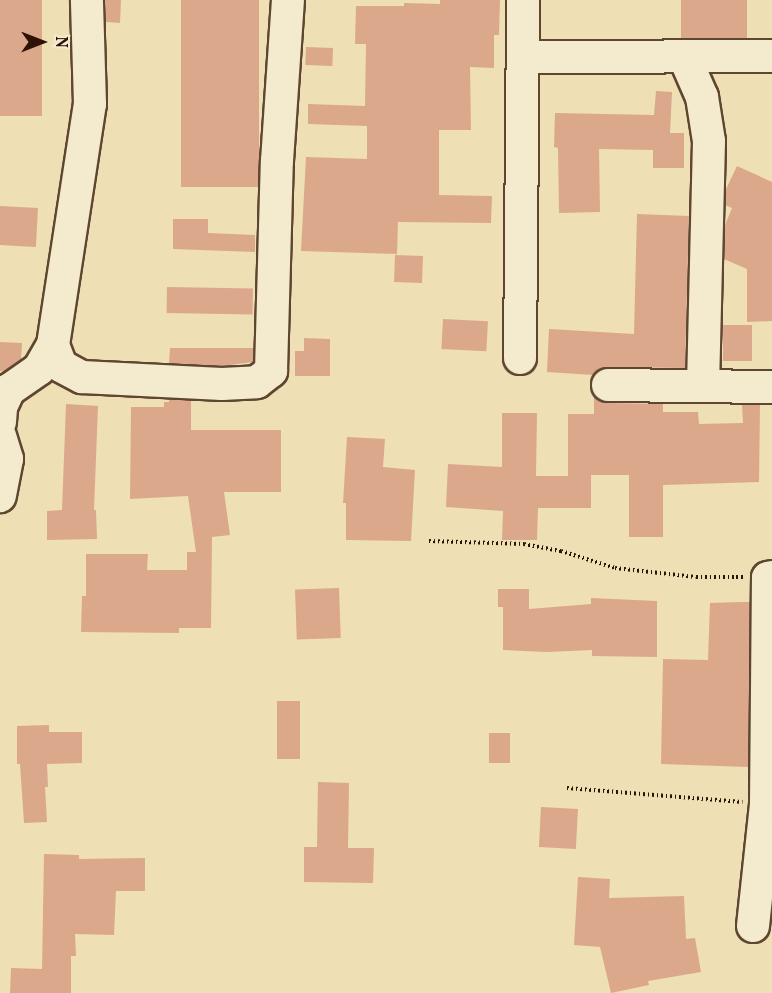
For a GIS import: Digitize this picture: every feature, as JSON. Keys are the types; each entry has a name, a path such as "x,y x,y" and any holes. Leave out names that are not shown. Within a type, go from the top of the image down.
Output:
{"street":[{"path":"0,422 1,407 9,390 39,369 53,345 90,104 87,0"},
{"path":"53,345 61,366 82,377 222,384 257,382 271,371 277,161 288,0"},
{"path":"520,358 523,0"},
{"path":"684,56 702,97 709,141 703,386"},
{"path":"524,57 772,56"},
{"path":"608,385 772,387"},
{"path":"0,436 7,459 0,496"},
{"path":"753,926 769,805 770,578"}],"path":[{"path":"429,541 524,544 561,551 615,568 684,576 770,578"},
{"path":"567,788 769,805"}],"building":[{"path":"0,0 42,0 42,116 0,116"},
{"path":"105,0 121,0 120,23 106,22"},
{"path":"181,0 259,0 259,187 181,187"},
{"path":"440,0 500,0 499,35 494,35 494,68 470,67 471,130 439,130 439,195 492,196 491,223 398,222 397,254 301,251 306,157 367,159 367,126 308,124 308,104 365,106 366,44 355,44 356,6 404,6 404,3 440,4"},
{"path":"681,0 747,0 747,38 681,38"},
{"path":"306,47 333,48 332,66 305,65"},
{"path":"656,91 672,92 670,133 684,133 684,168 653,168 653,150 599,149 600,212 559,213 558,148 554,147 555,113 654,115"},
{"path":"737,166 772,182 772,321 747,322 747,269 724,259 725,225 732,208 725,205 726,189"},
{"path":"0,206 38,208 36,247 0,245"},
{"path":"637,214 689,216 685,368 608,367 600,369 593,375 547,372 549,329 634,334"},
{"path":"173,219 208,219 208,233 255,235 255,252 173,249"},
{"path":"395,255 423,256 422,283 394,282"},
{"path":"167,287 253,289 253,314 167,313"},
{"path":"443,319 488,321 486,351 441,349"},
{"path":"723,325 752,325 752,361 723,361"},
{"path":"304,338 330,339 330,376 295,376 295,351 304,351"},
{"path":"0,342 22,343 21,359 4,372 0,371"},
{"path":"170,348 253,348 253,362 222,366 169,363"},
{"path":"594,396 608,403 663,404 663,412 698,412 699,424 743,423 742,405 760,405 759,482 663,485 663,537 629,537 629,475 591,475 591,508 538,508 537,540 502,540 503,511 446,507 448,464 502,467 502,413 537,413 536,476 568,476 568,414 594,414"},
{"path":"169,399 191,400 191,430 281,430 281,492 224,492 230,535 212,537 211,628 179,628 179,633 81,632 82,596 86,596 86,554 148,554 147,570 187,570 187,552 196,552 188,496 130,499 131,407 164,407 164,402 169,402"},
{"path":"66,404 98,406 94,510 96,510 97,539 47,540 47,511 62,510"},
{"path":"347,437 385,439 383,467 415,470 411,541 346,540 346,503 343,503"},
{"path":"339,588 341,638 297,640 295,590"},
{"path":"498,589 529,589 529,609 591,604 591,598 657,601 657,657 592,656 592,650 547,652 503,650 503,607 498,607"},
{"path":"750,602 748,767 661,764 663,659 708,660 710,603"},
{"path":"277,701 300,701 300,759 277,759"},
{"path":"49,725 49,732 82,732 82,763 47,764 48,787 45,787 47,822 24,823 20,764 17,764 17,726"},
{"path":"489,733 510,733 510,763 489,763"},
{"path":"318,782 349,783 348,848 374,848 373,883 304,882 304,847 317,847"},
{"path":"541,807 578,809 576,849 539,847"},
{"path":"44,854 79,855 79,859 145,858 145,891 116,891 114,935 75,934 76,956 71,956 71,993 10,993 11,968 42,969"},
{"path":"578,877 610,879 609,898 684,896 686,939 695,938 701,972 648,981 649,985 611,993 600,947 574,945"}]}
